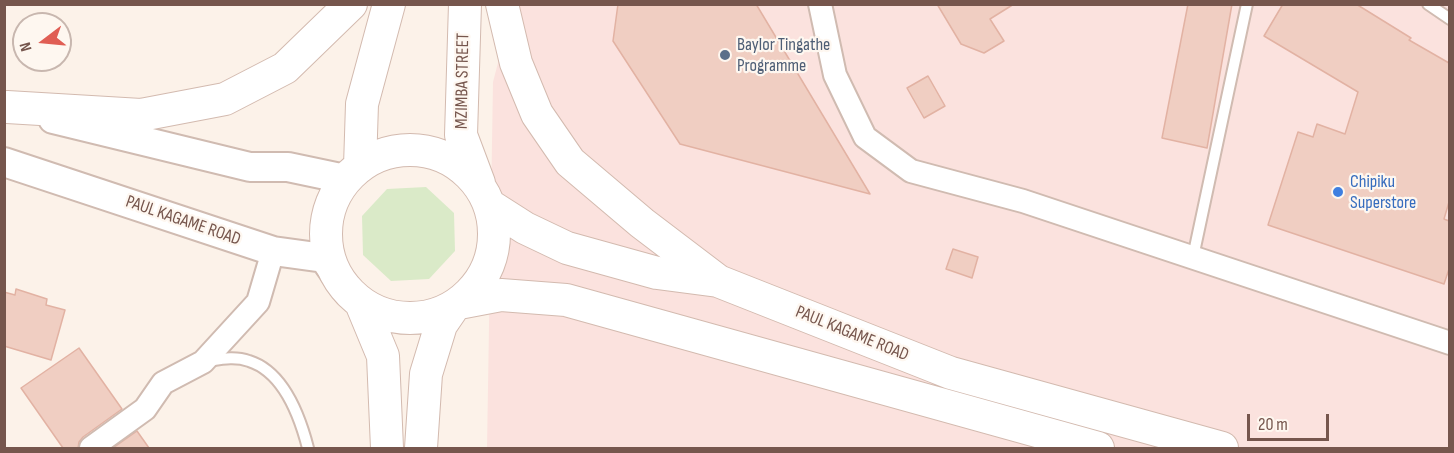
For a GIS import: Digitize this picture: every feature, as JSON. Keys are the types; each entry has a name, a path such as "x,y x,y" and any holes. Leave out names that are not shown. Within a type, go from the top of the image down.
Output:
{"main road":[{"path":"6,107 141,115 225,99 285,68 351,4"},
{"path":"352,172 362,104 388,4"},
{"name":"MZIMBA STREET","path":"465,4 461,135 485,198"},
{"path":"502,4 516,63 537,114 570,162 642,223 718,281"},
{"path":"387,448 383,356 355,298 332,266 325,236 330,206 352,172 380,154 403,149 426,151 448,158 467,172 485,198 493,220 494,244 488,267 476,286 457,304 441,325 426,374 421,448"},
{"name":"PAUL KAGAME ROAD","path":"485,198 525,228 567,248 657,273 718,281 951,373 1222,448"},
{"path":"355,298 391,316 407,319 440,314 457,304 501,295 566,300 1098,448"}],"street":[{"path":"820,4 835,75 865,137 911,171 1023,201 1449,343"},
{"path":"6,107 250,167 288,166 352,172"},
{"name":"PAUL KAGAME ROAD","path":"4,162 273,251 324,258 355,298"},
{"path":"91,448 145,409 163,383 203,362 258,302 273,251"}],"lane":[{"path":"1193,257 1247,4"},
{"path":"1428,4 1449,19"},
{"path":"203,362 229,358 249,361 268,371 284,389 302,427 308,448"}],"shaded area":[{"path":"513,5 1449,5 1449,448 487,448 493,82"}],"green space":[{"path":"426,187 454,213 455,251 429,279 391,281 363,255 362,216 387,189"}],"building":[{"path":"618,4 756,4 870,194 680,144 613,41"},
{"path":"937,4 1014,4 990,19 1004,41 984,53 961,44"},
{"path":"1188,4 1232,4 1207,148 1162,138"},
{"path":"1283,4 1356,4 1411,38 1409,40 1449,63 1449,202 1444,219 1449,221 1449,269 1444,284 1268,225 1298,132 1313,137 1317,124 1345,134 1358,92 1264,36"},
{"path":"928,76 945,106 924,118 907,88"},
{"path":"953,249 978,257 972,278 946,269"},
{"path":"16,289 47,299 46,305 65,310 51,360 4,346 4,292 15,295"},
{"path":"79,348 122,409 83,437 78,448 63,448 21,388"},
{"path":"137,431 149,448 113,448"}],"place":[{"name":"Baylor Tingathe Programme","path":"725,55"},
{"name":"Chipiku Superstore","path":"1338,192"}]}
